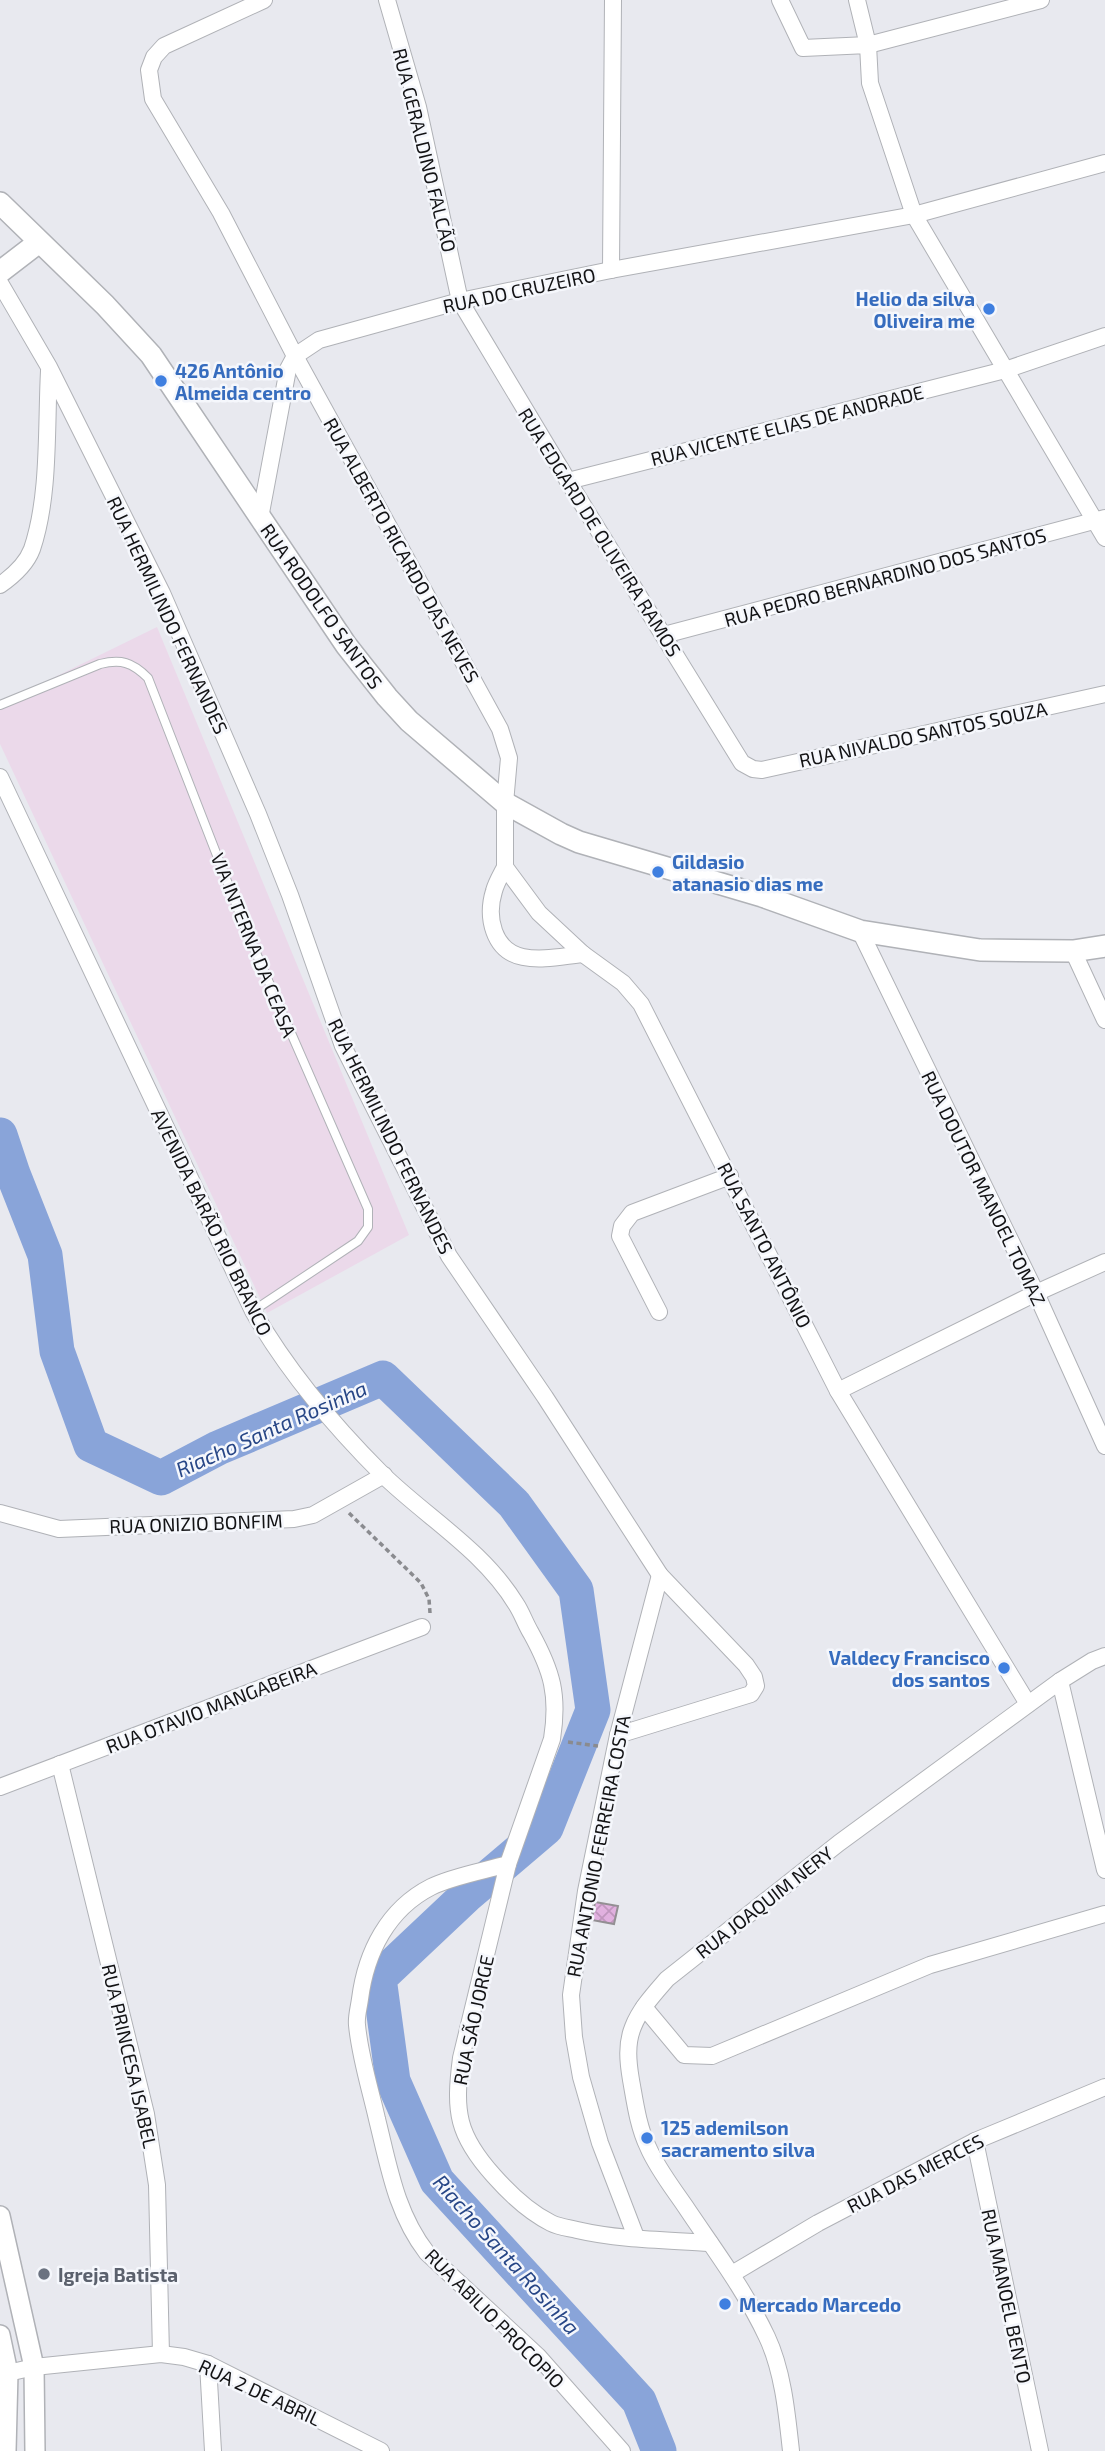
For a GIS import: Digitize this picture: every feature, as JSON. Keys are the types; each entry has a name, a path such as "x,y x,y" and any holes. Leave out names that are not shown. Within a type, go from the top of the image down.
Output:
{"main road":[{"name":"RUA RODOLFO SANTOS","path":"0,203 105,305 151,355 346,645 387,697 409,721 505,803 561,834 589,845 762,896 860,931 980,950 1073,951 1105,946"},
{"path":"0,272 39,242"}],"street":[{"name":"RUA ALBERTO RICARDO DAS NEVES","path":"264,0 164,46 154,57 149,70 153,99 221,213 295,356 500,729 509,758 505,803"},
{"name":"RUA GERALDINO FALCÃO","path":"387,0 418,107 460,301"},
{"path":"611,270 612,0"},
{"path":"780,0 803,48 868,45 1041,0"},
{"path":"857,0 868,45 870,83 914,215 1005,370 1100,519 1105,538"},
{"name":"RUA DO CRUZEIRO","path":"295,356 319,340 460,301 611,270 914,215 1105,163"},
{"name":"RUA HERMILINDO FERNANDES","path":"0,282 50,368 167,605 290,895 342,1046 449,1256 545,1396 660,1575 746,1665 754,1678 756,1686 751,1694 741,1699 618,1735"},
{"name":"RUA EDGARD DE OLIVEIRA RAMOS","path":"460,301 742,762"},
{"name":"RUA VICENTE ELIAS DE ANDRADE","path":"568,481 1005,370 1105,336"},
{"path":"260,518 288,369 295,356"},
{"path":"0,585 15,575 31,551 40,515 50,368"},
{"name":"RUA PEDRO BERNARDINO DOS SANTOS","path":"664,635 1100,519"},
{"name":"RUA NIVALDO SANTOS SOUZA","path":"742,762 753,769 762,770 1105,694"},
{"name":"AVENIDA BARÃO RIO BRANCO","path":"0,777 253,1311 275,1349 318,1406 384,1475 489,1570 516,1604 544,1655 554,1688 556,1718 550,1747 508,1864"},
{"path":"505,803 505,867 494,888 491,904 491,922 502,945 521,957 583,954"},
{"name":"RUA SANTO ANTÔNIO","path":"505,867 539,913 583,954 623,983 641,1004 838,1391 1028,1704"},
{"name":"RUA DOUTOR MANOEL TOMAZ","path":"860,931 1036,1293 1105,1446"},
{"path":"1073,951 1105,1020"},
{"path":"659,1312 620,1236 622,1226 632,1213 730,1175"},
{"path":"838,1391 1036,1293 1105,1262"},
{"name":"RUA ONIZIO BONFIM","path":"0,1513 59,1529 294,1519 313,1515 384,1475"},
{"name":"RUA ANTONIO FERREIRA COSTA","path":"636,2237 600,2143 581,2077 570,1995 586,1891 618,1735 660,1575"},
{"name":"RUA OTAVIO MANGABEIRA","path":"0,1787 422,1627"},
{"name":"RUA JOAQUIM NERY","path":"791,2451 776,2363 767,2337 732,2274 647,2146 636,2110 628,2046 633,2026 644,2007 667,1979 807,1868 1060,1681 1091,1661 1105,1656"},
{"path":"1060,1681 1100,1830 1105,1870"},
{"name":"RUA PRINCESA ISABEL","path":"60,1764 146,2114 157,2185 161,2354"},
{"name":"RUA SÃO JORGE","path":"508,1864 461,2058 457,2091 458,2111 465,2137 476,2157 508,2192 553,2224 598,2235 710,2244"},
{"name":"RUA ABILIO PROCOPIO","path":"508,1864 433,1886 409,1901 386,1925 371,1950 363,1977 357,2022 362,2054 390,2172 412,2233 427,2253 538,2356 622,2451"},
{"path":"644,2007 684,2055 712,2056 930,1965 1105,1914"},
{"name":"RUA DAS MERCES","path":"732,2274 818,2223 975,2141 1105,2087"},
{"name":"RUA MANOEL BENTO","path":"975,2141 1040,2451"},
{"path":"0,2220 34,2367 35,2451"},
{"path":"0,2335 8,2373 6,2451"},
{"name":"RUA 2 DE ABRIL","path":"8,2373 34,2367 161,2354 184,2357 208,2364 381,2451"},
{"path":"208,2364 213,2451"}],"lane":[{"name":"VIA INTERNA DA CEASA","path":"0,705 116,660 137,667 148,678 246,930 368,1209 370,1220 358,1241 253,1311"}],"path":[{"path":"338,1502 421,1583 429,1599 430,1613 422,1627"},
{"path":"565,1741 599,1746"}],"shaded area":[{"path":"157,627 409,1235 267,1313 0,744 0,704"}],"building":[{"path":"595,1902 618,1906 614,1924 592,1920"}],"waterway":[{"name":"Riacho Santa Rosinha","path":"0,1135 45,1255 57,1351 91,1445 161,1478 218,1448 383,1378 514,1504 576,1590 593,1710 546,1828 466,1896 379,1978 393,2081 437,2181 639,2401 659,2451"}],"place":[{"name":"Helio da silva Oliveira me","path":"989,309"},
{"name":"426 Antônio Almeida centro","path":"161,381"},
{"name":"Gildasio atanasio dias me","path":"658,872"},
{"name":"Valdecy Francisco dos santos","path":"1004,1668"},
{"name":"125 ademilson sacramento silva","path":"647,2138"},
{"name":"Igreja Batista","path":"44,2274"},
{"name":"Mercado Marcedo","path":"725,2304"}]}
